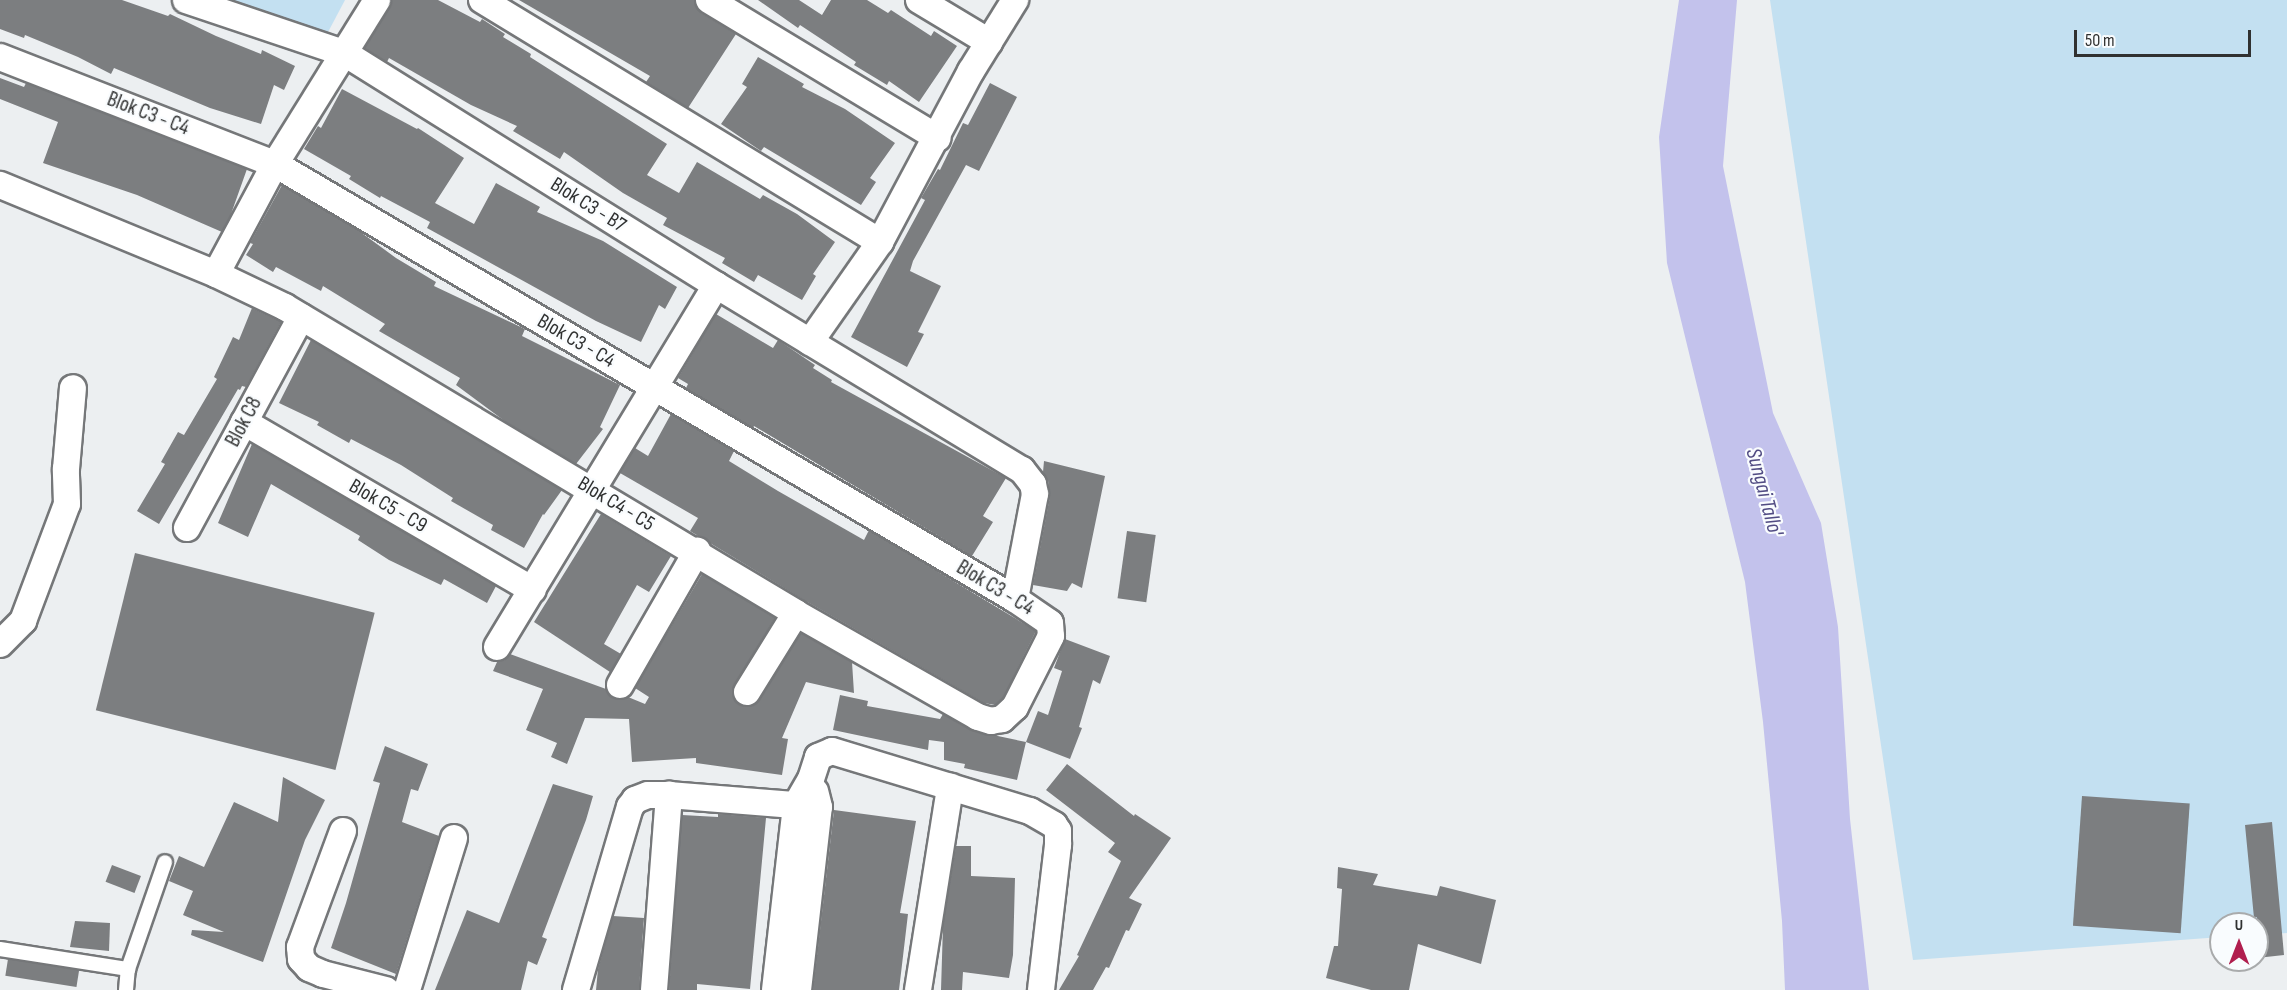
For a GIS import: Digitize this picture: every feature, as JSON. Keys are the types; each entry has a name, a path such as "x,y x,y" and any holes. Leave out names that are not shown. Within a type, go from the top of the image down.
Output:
{"street":[{"name":"Blok C3 - B7","path":"186,0 346,54 716,285 1022,470 1033,484 1035,494 1015,599"},
{"path":"216,273 275,164 346,54 377,0"},
{"path":"482,0 880,242"},
{"path":"710,0 938,138"},
{"path":"919,0 989,42"},
{"path":"821,348 989,42 1015,0"},
{"name":"Blok C3 - C4","path":"0,57 275,164 1015,599 1050,623 1052,636 1015,707"},
{"name":"Blok C4 - C5","path":"0,185 216,273 302,316 697,551 796,613 978,717 991,721 1002,719 1015,707"},
{"path":"497,646 716,285"},
{"name":"Blok C8","path":"187,528 302,316"},
{"path":"0,644 23,621 67,504 66,469 74,388"},
{"name":"Blok C5 - C9","path":"244,422 533,590"},
{"path":"620,685 697,551"},
{"path":"747,692 796,613"},
{"path":"775,990 811,779 818,757 832,751 1030,811 1044,817 1058,831 1041,990"},
{"path":"918,990 950,787"},
{"path":"576,990 630,807 635,800 648,795 669,795 807,806"},
{"path":"654,990 669,795"},
{"path":"798,990 807,806"},
{"path":"344,831 300,947 302,959 309,968 323,974 386,990"},
{"path":"407,990 454,838"}],"lane":[{"path":"126,990 128,969 165,862"},
{"path":"0,949 128,969"}],"shaded area":[{"path":"219,0 345,0 327,34"},
{"path":"1770,0 2287,0 2287,933 2269,934 2269,912 2209,912 2209,938 1913,960"}],"water":[{"name":"Sungai Tallo'","path":"1679,0 1737,0 1723,166 1773,413 1821,523 1838,627 1850,819 1869,990 1785,990 1782,921 1763,722 1745,582 1667,263 1659,137"}],"building":[{"path":"0,0 122,0 168,16 170,14 216,36 261,54 262,50 295,66 284,90 274,85 261,124 210,108 114,68 111,74 78,57 25,35 24,38 0,29"},
{"path":"392,0 438,0 480,22 482,19 505,34 503,37 531,54 530,57 667,144 647,175 679,193 697,162 760,199 763,195 797,214 835,242 813,274 816,276 802,300 758,275 754,282 722,263 725,258 663,225 667,218 623,193 564,152 560,159 513,131 517,126 471,105 389,58 387,62 365,48"},
{"path":"519,0 694,0 701,13 736,34 688,108 646,82 650,76"},
{"path":"758,0 799,0 822,15 831,0 867,0 888,13 891,10 931,36 934,31 957,46 919,102 889,81 887,85 854,65 856,62 800,25 798,28"},
{"path":"758,57 804,84 802,87 845,109 895,143 870,178 876,182 861,205 764,147 761,151 721,124 747,87 742,84"},
{"path":"0,78 24,87 26,83 247,169 222,232 137,195 43,163 58,122 0,99"},
{"path":"990,83 1017,97 979,171 966,165 913,261 910,271 941,286 918,332 924,334 907,367 851,337 925,200 921,198 938,169 940,170 963,123 968,125"},
{"path":"342,89 418,128 464,158 435,203 474,224 496,183 540,207 537,212 603,241 677,287 665,309 659,305 641,342 596,321 427,228 430,222 381,196 380,198 349,179 351,176 304,149 318,126 321,128"},
{"path":"282,185 355,228 396,258 436,282 434,286 525,329 522,336 620,385 600,427 603,429 576,464 506,422 456,385 460,378 379,331 385,324 323,286 321,291 276,267 273,272 246,255 253,244 250,243"},
{"path":"252,308 281,322 246,387 242,386 240,390 238,389 159,524 137,511 165,464 161,462 178,432 184,435 217,379 214,377 233,337 239,340"},
{"path":"716,314 773,348 778,340 815,365 813,368 832,380 831,382 1006,478 983,516 993,522 972,556 686,388 688,384 678,378"},
{"path":"311,340 562,490 543,514 524,548 491,530 493,525 451,501 453,498 401,465 351,439 349,443 317,425 319,422 279,403"},
{"path":"671,414 734,451 729,461 778,491 864,540 869,530 1036,631 1003,698 995,705 984,703 804,600 690,531 698,518 620,473 635,448 648,456"},
{"path":"252,444 496,586 487,603 444,579 441,585 389,560 358,540 360,536 271,484 248,537 218,523"},
{"path":"1044,461 1105,476 1082,588 1072,583 1067,591 1033,585 1050,496 1048,481 1043,472"},
{"path":"601,514 671,556 649,592 637,585 604,644 621,654 610,672 534,622"},
{"path":"1127,531 1156,535 1146,602 1118,598"},
{"path":"135,553 375,613 335,770 96,710"},
{"path":"702,574 775,618 734,685 732,692 739,704 747,707 759,700 801,633 852,662 854,693 806,682 782,738 788,739 782,775 696,763 696,758 632,762 629,719 585,718 567,764 551,757 557,743 526,730 543,689 493,671 497,662 505,660 510,654 606,689 613,698 628,697 645,704 649,697 635,688"},
{"path":"1065,639 1110,656 1100,684 1093,680 1079,727 1082,728 1070,759 1026,742 1038,711 1048,715 1062,671 1054,668"},
{"path":"840,695 868,701 867,706 940,719 943,714 974,731 1026,742 1017,780 964,768 965,764 944,760 944,742 929,740 928,750 833,730"},
{"path":"385,746 428,764 418,791 411,789 402,822 439,836 396,974 331,948 380,783 373,781"},
{"path":"1067,764 1134,816 1135,814 1171,838 1129,898 1142,904 1129,931 1126,930 1109,968 1106,967 1093,990 1059,990 1079,956 1077,955 1121,861 1108,852 1115,843 1046,790"},
{"path":"283,777 325,800 305,840 263,962 191,935 192,930 224,932 183,915 193,891 169,881 179,856 204,867 234,802 278,822"},
{"path":"553,784 593,796 542,937 547,939 537,965 528,961 521,990 435,990 467,910 499,923"},
{"path":"2082,796 2190,804 2181,933 2073,926"},
{"path":"834,810 916,821 900,913 908,914 899,990 813,990"},
{"path":"718,814 766,818 750,989 697,984 697,990 669,990 682,815 718,817"},
{"path":"2272,822 2284,955 2269,957 2269,912 2253,912 2245,825"},
{"path":"956,846 971,846 971,876 1015,878 1013,955 1009,978 963,972 962,990 941,990 943,925"},
{"path":"112,865 141,876 134,893 106,882"},
{"path":"1338,867 1378,874 1373,885 1437,896 1440,886 1496,900 1481,964 1418,944 1409,990 1371,990 1326,978 1334,946 1338,946 1342,889 1337,888"},
{"path":"613,916 644,918 639,990 596,990 598,969"},
{"path":"75,921 110,923 109,951 70,947"},
{"path":"8,959 79,970 76,987 5,976"}]}
